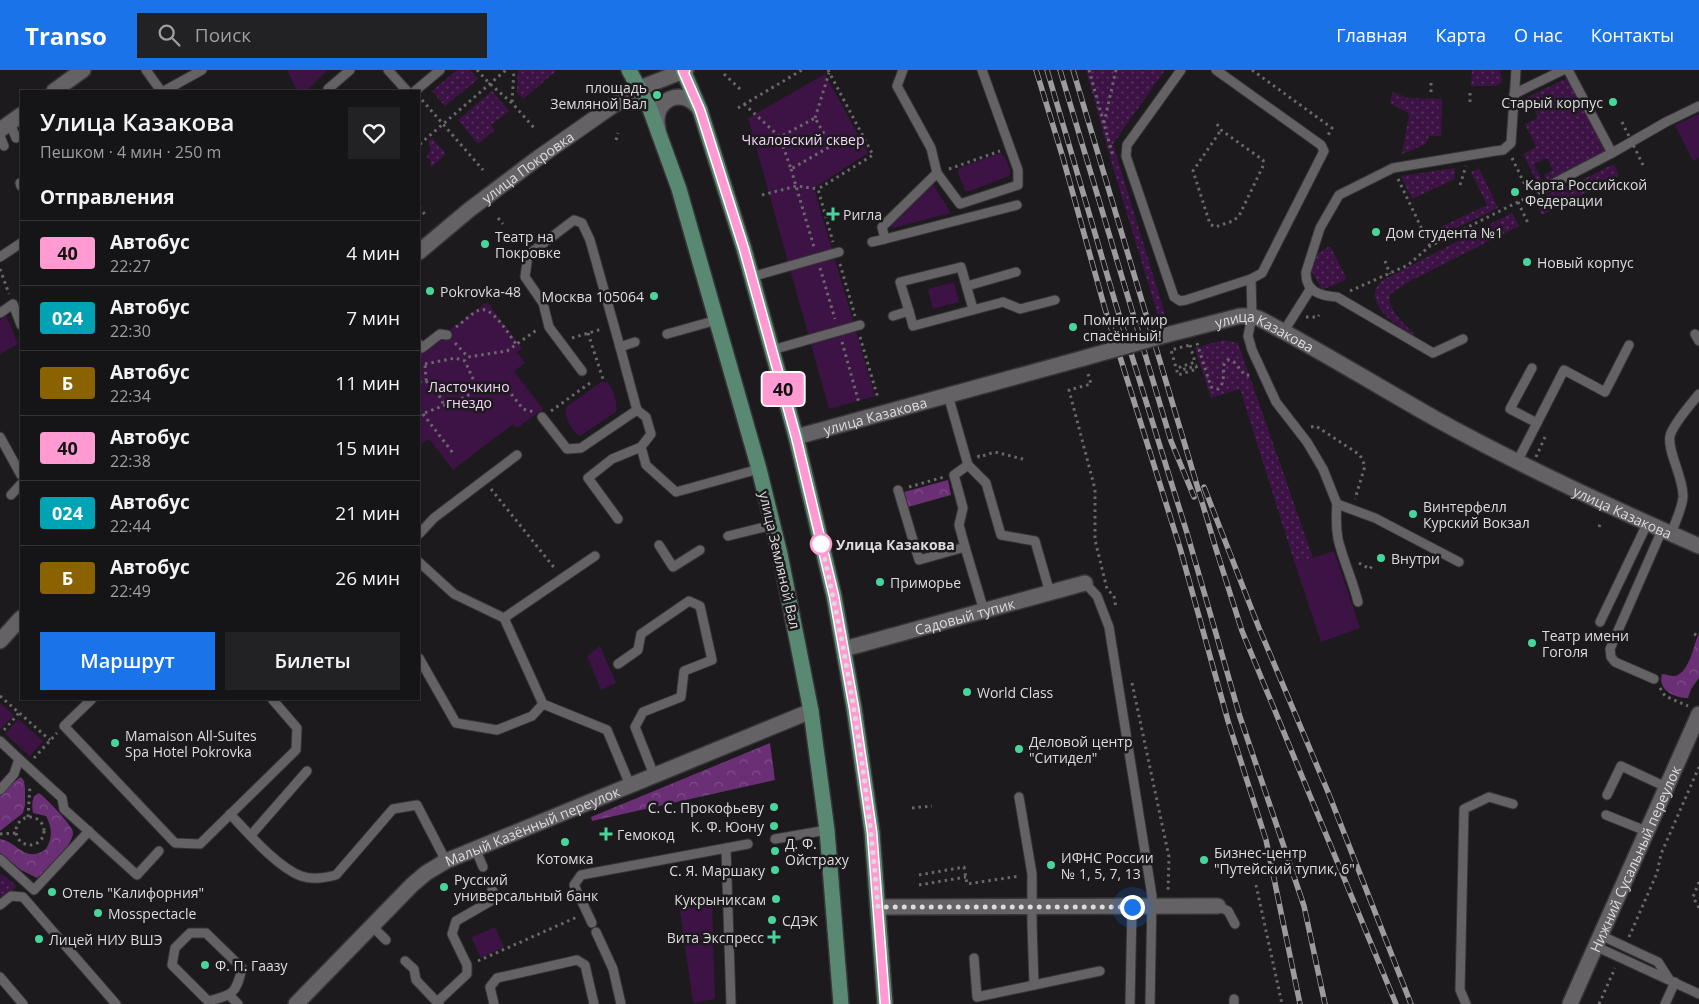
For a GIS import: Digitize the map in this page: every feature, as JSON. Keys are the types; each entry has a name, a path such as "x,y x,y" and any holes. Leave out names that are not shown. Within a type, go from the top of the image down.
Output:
{"main road":[{"path":"629,70 640,88 658,128"},
{"path":"684,70 700,110 772,350 796,437 832,587 844,649 871,823 885,1004"},
{"name":"улица Земляной Вал","path":"658,128 679,189 759,469 797,636 811,711 827,830 841,1004"}],"street":[{"path":"60,90 83,70"},
{"path":"640,88 666,70"},
{"path":"640,88 684,70"},
{"name":"улица Покровка","path":"420,251 469,210 538,158 640,88"},
{"path":"658,128 657,114 664,102 670,98 684,97 696,104 700,110"},
{"name":"улица Казакова","path":"796,437 1162,336 1232,318 1252,316 1517,462 1647,524 1699,546"},
{"name":"Садовый тупик","path":"844,649 1085,583"},
{"path":"0,641 20,619"},
{"name":"Нижний Сусальный переулок","path":"1570,1004 1666,787 1693,710"},
{"name":"Малый Казённый переулок","path":"296,1004 419,879 446,860 811,711"},
{"path":"878,907 1218,906"}],"lane":[{"path":"146,70 161,90"},
{"path":"164,90 202,70"},
{"path":"328,90 350,70"},
{"path":"388,70 406,90"},
{"path":"416,90 440,70"},
{"path":"903,70 897,86 930,148 937,173 960,204 964,219"},
{"path":"960,204 1018,185 1018,170 982,70"},
{"path":"1181,70 1127,145 1126,156 1176,298 1180,301 1251,279 1264,271 1324,150 1322,145 1216,70"},
{"path":"1463,339 1433,353 1336,297 1324,296 1311,288 1306,280 1306,272 1320,228 1338,195 1393,168 1495,151 1507,147 1511,143 1516,70"},
{"path":"1514,94 1564,70"},
{"path":"1568,70 1612,153"},
{"path":"1541,190 1699,106"},
{"path":"10,123 16,138"},
{"path":"0,136 4,146"},
{"path":"885,239 882,227 937,173"},
{"path":"872,242 1017,205"},
{"path":"582,371 549,327 543,303 525,277 528,255 574,220 582,223 590,240 637,410 646,417 651,434 641,447 612,459 588,478 618,519"},
{"path":"0,257 20,244"},
{"path":"751,277 837,252"},
{"path":"973,310 962,267 900,282 913,326 973,310 1003,302 1020,309 1055,300"},
{"path":"967,286 1016,272"},
{"path":"1251,279 1252,316 1248,336 1252,350 1276,402 1307,442 1323,469 1336,504 1338,539 1358,602"},
{"path":"1284,332 1311,288"},
{"path":"0,313 13,304 20,322"},
{"path":"893,316 908,311"},
{"path":"667,334 717,320"},
{"path":"772,350 859,325"},
{"path":"420,345 422,348 440,334 447,335"},
{"path":"620,347 635,342"},
{"path":"1517,462 1564,370 1605,392 1629,345"},
{"path":"1532,368 1510,409 1537,423"},
{"path":"1654,679 1615,662 1611,657 1610,650 1666,532 1681,506 1683,496 1682,485 1670,436 1676,424 1699,394"},
{"path":"948,395 968,465 986,483 1001,535 1035,541 1050,593"},
{"path":"542,417 567,449 582,448 637,410"},
{"path":"0,437 20,473"},
{"path":"641,447 646,465 676,492 759,469"},
{"path":"420,533 434,518 517,456"},
{"path":"968,465 954,475 964,508 959,525 984,611"},
{"path":"10,495 20,485"},
{"path":"898,490 919,560 965,547"},
{"path":"1336,504 1375,518 1459,562"},
{"path":"1600,622 1647,524"},
{"path":"728,536 773,525"},
{"path":"660,546 673,567 700,550"},
{"path":"504,618 595,556"},
{"path":"420,563 454,594 504,618 543,704 607,730 630,785"},
{"path":"1085,583 1096,596 1109,627 1152,896 1150,1004"},
{"path":"618,664 638,650 641,634 690,601 700,606 712,660 684,672 681,697 643,712 635,727 654,775"},
{"path":"420,660 456,723 498,730 532,716 543,704"},
{"path":"91,700 64,726 174,843 200,844 296,750 297,728 275,700"},
{"path":"0,742 62,798 64,809 137,875 159,851"},
{"path":"0,790 14,774 26,765"},
{"path":"1607,795 1621,766 1666,787"},
{"path":"251,835 307,770"},
{"path":"1019,797 1032,874 1034,985"},
{"path":"1466,1004 1460,990 1464,809 1489,797 1513,804"},
{"path":"230,814 281,864 301,876 315,879 336,875 393,809 418,805 446,860"},
{"path":"1606,815 1646,831"},
{"path":"774,839 827,830"},
{"path":"0,859 34,890 88,831"},
{"path":"621,1004 613,969 574,886 582,875 748,844"},
{"path":"475,848 483,866"},
{"path":"726,848 731,1004"},
{"path":"405,961 414,970 416,980 438,1003 467,974 467,964 452,934 456,921 496,898 492,889"},
{"path":"0,905 11,896 23,897 116,1004"},
{"path":"1218,906 1228,911 1234,924"},
{"path":"1130,1004 1132,907"},
{"path":"372,926 386,940"},
{"path":"190,933 206,933 242,968 238,984 230,996 208,1001 172,965 175,948 190,933"},
{"path":"1598,941 1625,946 1658,962 1672,981"},
{"path":"1598,941 1620,957 1699,994"},
{"path":"974,958 977,997 1100,971"},
{"path":"494,1004 490,987 497,978 577,960 585,965 594,1004"},
{"path":"0,977 23,1004"},
{"path":"1665,1004 1672,981"},
{"path":"230,996 238,1004"}],"path":[{"path":"477,70 512,103 535,130"},
{"path":"420,148 421,144 506,70"},
{"path":"512,103 514,70"},
{"path":"738,108 802,70"},
{"path":"1089,70 1112,156 1117,154"},
{"path":"1104,124 1116,70"},
{"path":"1252,70 1332,128 1330,131"},
{"path":"780,138 815,118 829,71"},
{"path":"762,195 797,186 818,189 873,155 829,71"},
{"path":"724,74 741,90"},
{"path":"1431,83 1431,92"},
{"path":"587,91 601,93"},
{"path":"1470,93 1470,102"},
{"path":"420,97 483,170"},
{"path":"744,104 780,138 797,186 859,403"},
{"path":"791,169 831,146 815,118"},
{"path":"1622,122 1643,165"},
{"path":"1217,124 1221,130 1263,160 1264,164 1239,216 1233,221 1215,227 1210,224 1193,172 1221,130"},
{"path":"616,140 618,133"},
{"path":"937,173 1010,147"},
{"path":"1510,153 1531,196"},
{"path":"1393,168 1430,246"},
{"path":"818,189 859,325 878,398"},
{"path":"1336,297 1408,265 1430,246 1541,190"},
{"path":"1518,202 1528,223"},
{"path":"420,208 427,217"},
{"path":"498,218 503,224"},
{"path":"1385,262 1390,274"},
{"path":"0,269 13,304"},
{"path":"516,344 493,313 486,310 480,310 447,335 468,357 507,351 542,326"},
{"path":"1305,317 1318,317 1319,315"},
{"path":"560,341 598,330"},
{"path":"588,333 604,382"},
{"path":"1197,343 1210,384 1215,388 1218,388 1223,383 1224,365 1228,360 1234,362 1245,375 1258,374"},
{"path":"1171,350 1178,375 1197,369 1196,366 1180,370 1180,367 1195,362 1190,345"},
{"path":"425,364 455,358 465,361 478,390"},
{"path":"423,359 426,381 441,398 444,406"},
{"path":"453,453 421,415 478,390 505,386 523,409 538,413 542,417 590,383 582,371"},
{"path":"1088,374 1091,384 1068,390 1094,489 1094,540 1107,589 1114,596 1117,612"},
{"path":"420,382 426,381"},
{"path":"1296,428 1316,426 1360,455 1364,466 1352,510"},
{"path":"1538,453 1541,446"},
{"path":"982,456 995,452 1023,459"},
{"path":"898,490 954,475"},
{"path":"484,480 562,578"},
{"path":"1599,527 1601,522"},
{"path":"1362,564 1370,569 1373,564"},
{"path":"1694,634 1699,636"},
{"path":"1131,676 1169,857 1168,896"},
{"path":"0,696 50,740"},
{"path":"1665,696 1693,710"},
{"path":"0,735 19,713"},
{"path":"28,818 26,765 64,726"},
{"path":"1625,946 1657,873 1661,854 1699,767"},
{"path":"912,808 932,806"},
{"path":"28,818 38,820 42,824 43,834 41,839 32,845 18,838 16,833 19,823 28,818"},
{"path":"0,834 16,833"},
{"path":"919,875 964,867 967,884 1032,874"},
{"path":"919,885 966,877"},
{"path":"1699,882 1693,897 1699,908"},
{"path":"1256,886 1282,1004"},
{"path":"467,964 587,913"},
{"path":"1599,1004 1620,957"}],"green space":[{"path":"287,70 327,70 307,90 297,90"},
{"path":"457,70 470,70 478,79 445,106 432,91"},
{"path":"518,70 556,71 523,99 517,92"},
{"path":"1086,70 1165,70 1113,144 1165,314 1158,316 1111,161"},
{"path":"1472,70 1500,70 1502,82 1496,86 1471,86"},
{"name":"Чкаловский сквер","path":"825,74 868,153 814,188 875,396 829,409 748,118"},
{"path":"1567,78 1605,151 1547,181 1544,175 1553,170 1547,158 1534,164 1543,183 1539,186 1523,154 1536,147 1525,124 1538,118 1528,97"},
{"path":"492,91 509,111 491,125 495,130 478,144 458,120"},
{"path":"1393,92 1408,98 1442,99 1441,136 1429,136 1426,144 1402,154 1409,116 1408,113 1390,103"},
{"path":"1699,114 1699,158 1693,161 1675,125"},
{"path":"432,138 446,154 432,167 430,165 431,161 426,156 431,150 428,142"},
{"path":"1000,153 1008,163 1009,176 970,191 965,191 958,172 959,168"},
{"path":"1614,164 1619,176 1542,215 1535,201"},
{"path":"1455,168 1455,179 1412,199 1401,176"},
{"path":"1479,168 1498,208 1431,240 1428,233 1487,205 1471,172"},
{"path":"933,184 951,213 892,228 891,226"},
{"path":"1512,213 1519,226 1410,281 1390,294 1391,306 1394,311 1415,335 1399,327 1383,313 1375,296 1376,288 1383,280"},
{"path":"1328,247 1331,248 1346,277 1345,280 1322,290 1312,271 1317,254"},
{"path":"954,282 959,302 933,309 928,289"},
{"name":"Ласточкино гнездо","path":"487,302 522,348 517,352 525,363 514,371 543,409 517,428 513,424 453,470 429,439 420,445 420,341 423,344 447,332"},
{"path":"6,315 18,344 0,354 0,320"},
{"path":"1223,340 1238,343 1313,558 1295,564 1240,389 1211,398 1195,348"},
{"path":"601,382 607,382 611,388 616,400 616,412 580,436 569,423 566,407"},
{"path":"948,480 951,495 908,507 904,492"},
{"path":"1334,551 1360,628 1321,642 1295,564"},
{"path":"1699,633 1699,678 1691,689 1688,698 1673,695 1662,684 1662,674 1678,675 1686,667"},
{"path":"600,646 616,683 601,690 587,656"},
{"path":"0,703 14,715 0,730"},
{"path":"18,719 43,741 30,756 5,734"},
{"path":"770,743 775,780 592,821 591,817"},
{"path":"21,777 24,781 25,789 23,813 0,831 0,795 8,786"},
{"path":"39,793 64,818 73,832 65,850 37,878 21,870 0,853 0,839 27,853 39,853 46,849 51,836 50,825 46,816 33,813 33,799"},
{"path":"0,873 17,886 0,900"},
{"path":"712,903 715,999 693,1003 679,904"},
{"path":"495,927 504,947 481,958 471,937"}],"railway":[{"path":"1036,70 1063,158 1105,309 1180,548 1228,721 1266,840 1300,1004"},
{"path":"1047,70 1116,305 1187,533 1240,717 1304,906 1325,1004"},
{"path":"1060,70 1171,441 1194,497"},
{"path":"1073,70 1242,631 1396,1004"},
{"path":"1204,487 1259,628 1328,792 1411,1004"}],"bus line":[{"name":"40","path":"685,70 683,71 700,110 744,249 796,437 834,596 864,769 872,832 885,1004"}],"place":[{"name":"площадь Земляной Вал","path":"657,95"},
{"name":"Старый корпуc","path":"1613,102"},
{"name":"Карта Российской Федерации","path":"1515,192"},
{"name":"Ригла","path":"833,214"},
{"name":"Дом студента №1","path":"1376,232"},
{"name":"Театр на Покровке","path":"485,244"},
{"name":"Новый корпус","path":"1527,262"},
{"name":"Pokrovka-48","path":"430,291"},
{"name":"Москва 105064","path":"654,296"},
{"name":"Помнит мир спасённый!","path":"1073,327"},
{"name":"Винтерфелл Курский Вокзал","path":"1413,514"},
{"name":"Улица Казакова","path":"821,544"},
{"name":"Внутри","path":"1381,558"},
{"name":"Приморье","path":"880,582"},
{"name":"Театр имени Гоголя","path":"1532,643"},
{"name":"World Class","path":"967,692"},
{"name":"Mamaison All-Suites Spa Hotel Pokrovka","path":"115,743"},
{"name":"Деловой центр \"Ситидел\"","path":"1019,749"},
{"name":"С. С. Прокофьеву","path":"774,807"},
{"name":"К. Ф. Юону","path":"774,826"},
{"name":"Гемокод","path":"606,834"},
{"name":"Котомка","path":"565,842"},
{"name":"Д. Ф. Ойстраху","path":"775,851"},
{"name":"Бизнес-центр \"Путейский тупик, 6\"","path":"1204,860"},
{"name":"ИФНС России № 1, 5, 7, 13","path":"1051,865"},
{"name":"С. Я. Маршаку","path":"775,870"},
{"name":"Русский универсальный банк","path":"444,887"},
{"name":"Отель \"Калифорния\"","path":"52,892"},
{"name":"Кукрыниксам","path":"776,899"},
{"name":"Mosspectacle","path":"98,913"},
{"name":"СДЭК","path":"772,920"},
{"name":"Вита Экспресс","path":"774,937"},
{"name":"Лицей НИУ ВШЭ","path":"39,939"},
{"name":"Ф. П. Гаазу","path":"205,965"}],"route":[{"path":"821,544 834,596 864,769 872,832 878,907 1132,907"}]}
